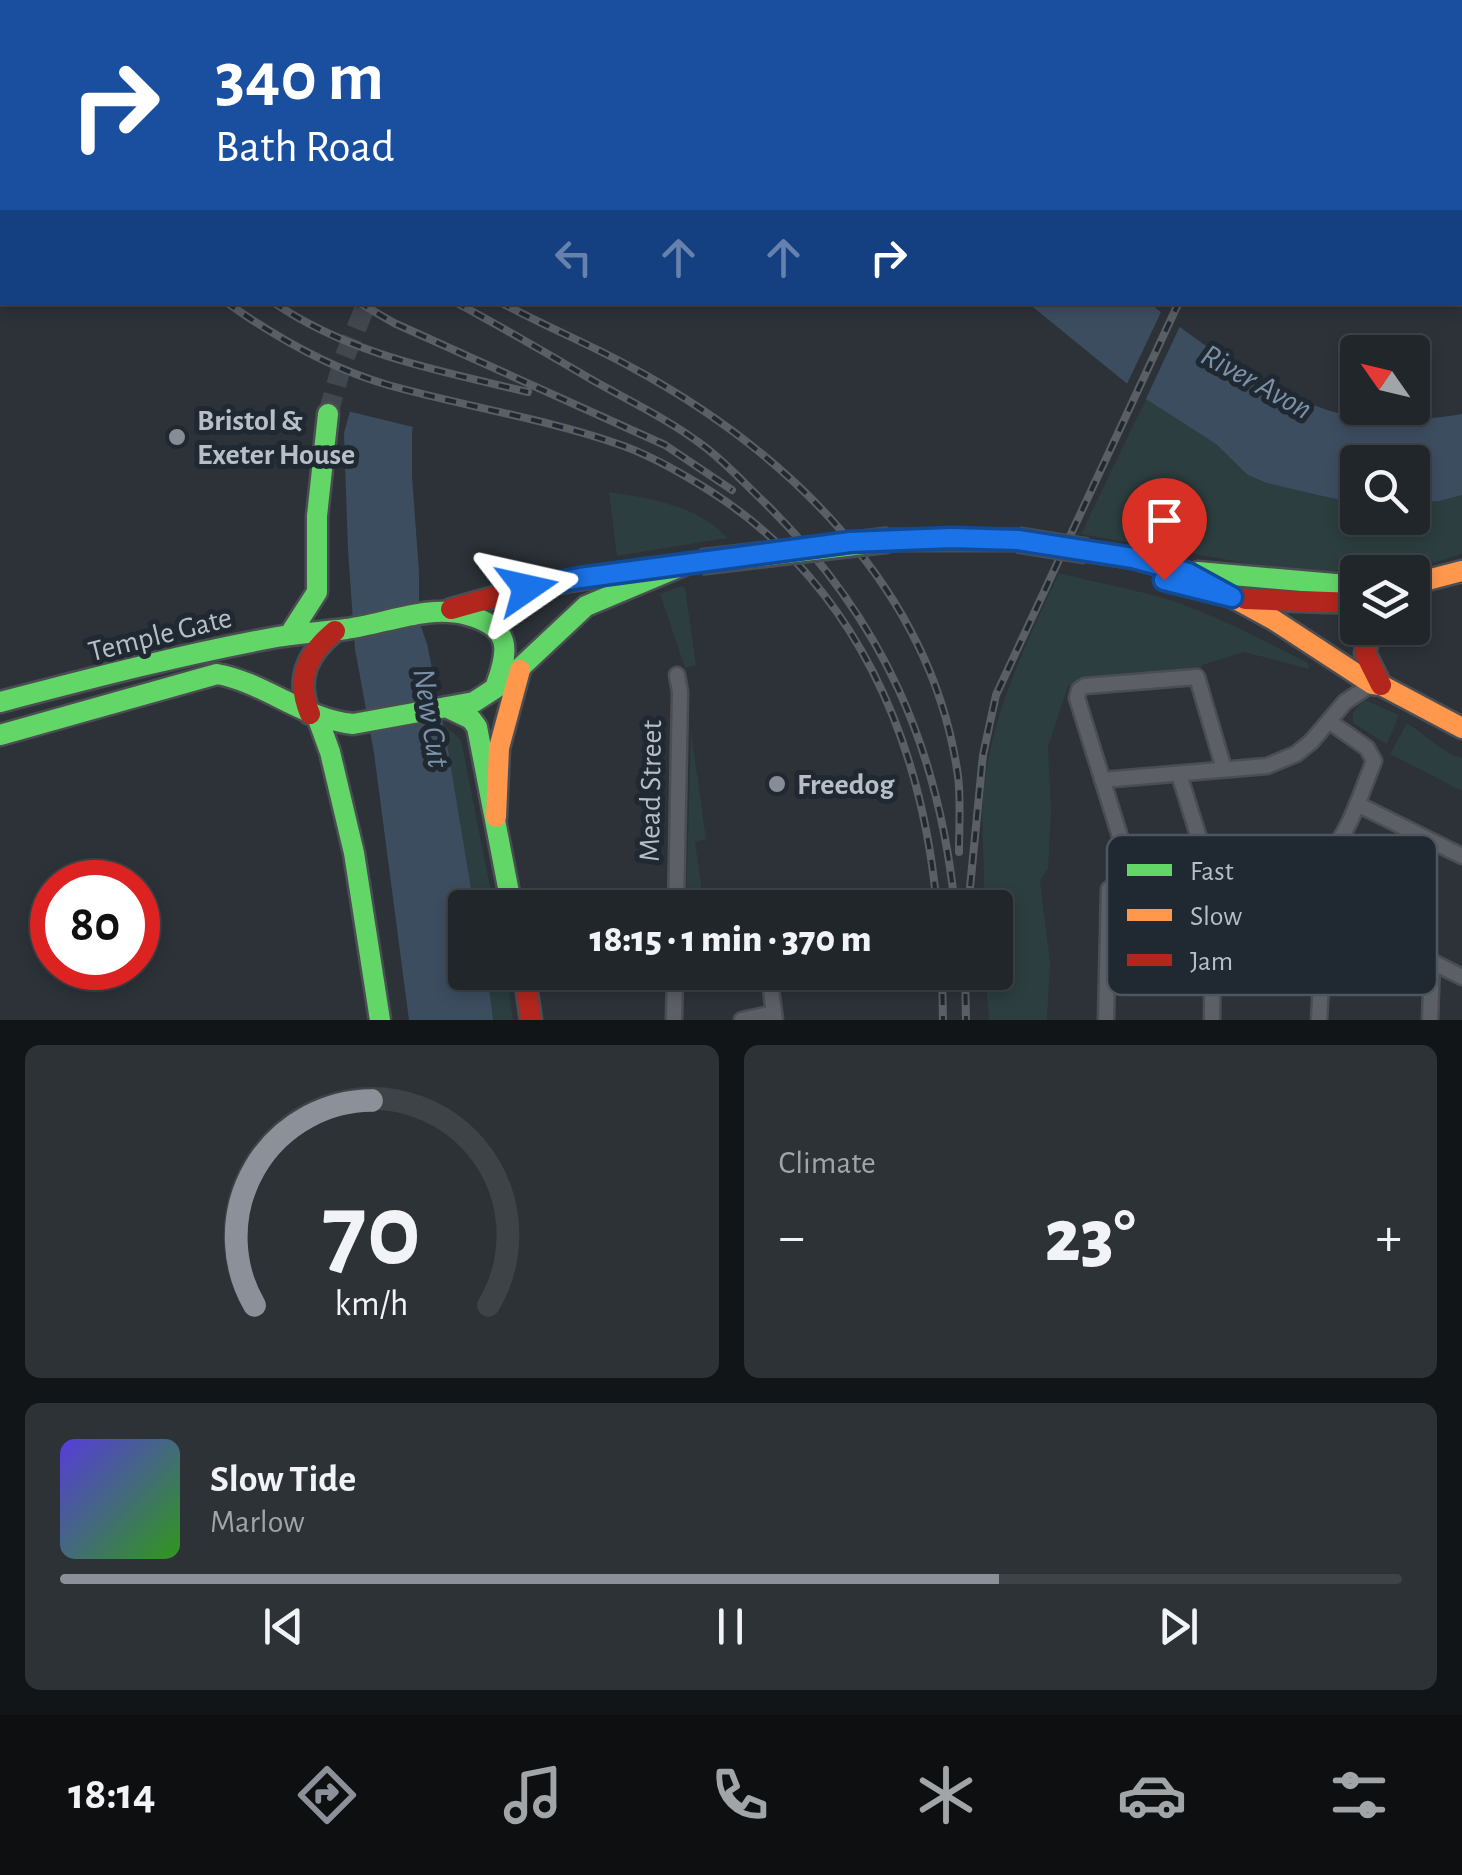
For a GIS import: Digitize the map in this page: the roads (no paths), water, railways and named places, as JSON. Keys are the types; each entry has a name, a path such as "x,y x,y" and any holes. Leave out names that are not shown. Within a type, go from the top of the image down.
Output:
{"main road":[{"path":"290,634 314,600 320,580 317,516 328,414"},
{"path":"352,734 381,719 454,708 492,694 585,607 693,563 889,540 1018,540 1092,552 1232,597 1328,655"},
{"name":"Temple Gate","path":"0,702 164,660 290,634 341,630 439,612 564,581 693,563"},
{"path":"1430,579 1462,571"},
{"path":"1195,582 1340,586"},
{"path":"1195,582 1215,605 1283,642 1341,655 1376,681 1462,728"},
{"path":"1430,594 1462,588"},
{"path":"1232,597 1340,602"},
{"path":"439,612 494,616 517,631 522,647 521,666 499,748 496,817"},
{"path":"468,615 496,630 506,646 504,668 492,694"},
{"path":"341,630 310,656 302,673 302,699 332,753 346,832 354,853 380,1020"},
{"path":"1365,645 1376,681"},
{"path":"0,734 217,674 252,682 352,734"},
{"path":"454,708 477,726 509,890"},
{"path":"352,734 357,834 354,853"},
{"path":"527,990 531,1020"}],"street":[{"path":"1328,655 1345,702"},
{"name":"Mead Street","path":"676,890 680,692 677,675"},
{"path":"1119,835 1077,698 1079,690 1086,686 1197,678 1224,769"},
{"path":"1102,780 1282,762 1311,742 1345,702 1376,681"},
{"path":"1330,722 1373,754 1374,761 1339,835"},
{"path":"1179,774 1197,835"},
{"path":"1357,804 1420,835"},
{"path":"1437,844 1462,856"},
{"path":"1437,964 1462,977"},
{"path":"674,990 674,1020"},
{"path":"742,1020 774,1017 770,990"},
{"path":"1106,1020 1107,991"},
{"path":"1212,995 1212,1020"},
{"path":"1319,1020 1321,995"},
{"path":"1430,1020 1431,995"}],"water":[{"name":"River Avon","path":"1030,305 1152,305 1190,335 1264,382 1340,413 1340,425 1430,425 1430,417 1462,414 1462,495 1430,501 1430,445 1340,445 1340,500 1248,475 1216,444 1146,399"},
{"name":"New Cut","path":"378,310 418,397 412,431 412,477 419,621 446,738 471,890 448,890 448,990 489,990 493,1020 409,1020 374,753 355,649 344,433"}],"tunnel":[{"path":"328,414 343,361 366,305"}],"railway":[{"path":"231,305 303,350 366,378 559,426 640,452 710,491 761,529 805,572 842,620 873,671 916,785 935,890"},
{"path":"278,305 364,348 528,392"},
{"path":"363,305 394,323 665,445 732,490"},
{"path":"460,305 692,438 729,467 807,547 873,639 898,688 935,793 953,890"},
{"path":"506,305 688,400 796,484 843,533 884,587 918,645 943,708 958,776 959,852"},
{"path":"970,890 983,755 996,695 1178,305"},
{"path":"942,990 943,1020"},
{"path":"965,990 966,1020"}],"place":[{"name":"Bristol & Exeter House","path":"177,437"},
{"name":"Freedog","path":"777,784"}]}
